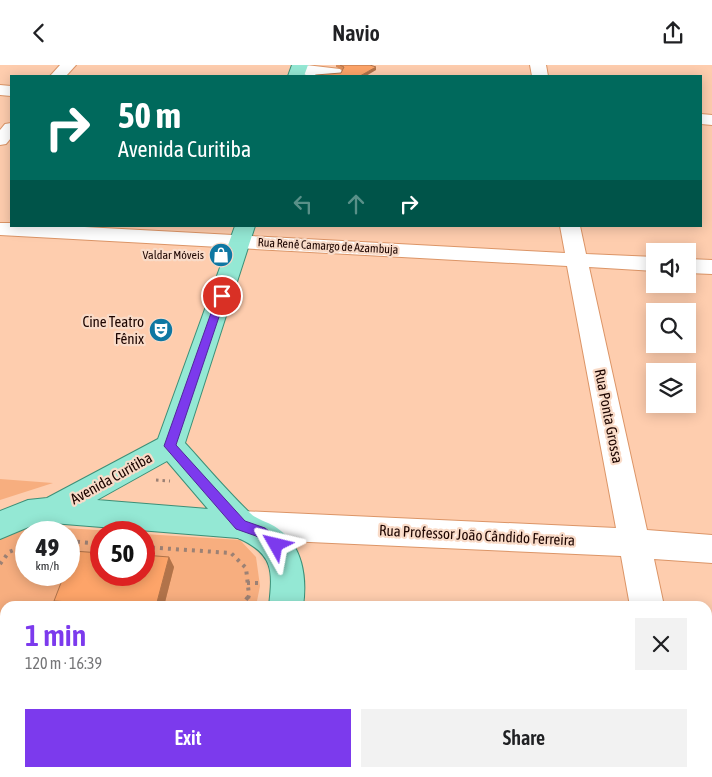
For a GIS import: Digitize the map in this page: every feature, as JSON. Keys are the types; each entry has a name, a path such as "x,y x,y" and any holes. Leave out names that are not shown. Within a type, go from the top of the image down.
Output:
{"main road":[{"name":"Avenida Curitiba","path":"52,510 170,446 243,234"},
{"name":"Avenida Curitiba","path":"170,446 241,525"},
{"name":"Avenida Curitiba","path":"0,525 28,513 52,510 241,525 260,532 276,545 286,563 290,584 287,601"}],"street":[{"path":"59,75 68,65"},
{"path":"298,70 344,75"},
{"path":"0,140 10,129"},
{"name":"Rua Ponta Grossa","path":"570,227 646,601"},
{"name":"Rua Renê Camargo de Azambuja","path":"0,229 243,234 577,260 646,264"},
{"path":"696,266 712,267"},
{"name":"Rua Professor João Cândido Ferreira","path":"241,525 634,543 712,549"}],"path":[{"path":"114,477 204,483"},
{"path":"155,548 231,553 246,568 249,595 247,601"},
{"path":"1,562 9,552 15,550"},
{"path":"245,601 249,595"}],"shaded area":[{"path":"0,65 712,65 712,601 0,601"},
{"path":"0,479 53,483 0,500"},
{"path":"80,529 90,530 90,586 155,586 155,535 240,540 256,557 260,586 257,601 0,601 0,538 15,532 15,586 80,586"}],"building":[{"path":"340,65 370,65 376,67 362,75 316,75 341,73 344,67"},
{"path":"80,552 90,552 90,586 155,586 155,556 169,557 157,601 54,601 60,586 80,586"}],"place":[{"name":"Valdar Móveis","path":"221,255"},
{"name":"Cine Teatro Fênix","path":"161,330"}],"route":[{"path":"222,296 170,446 241,525 260,532 276,545"}]}
